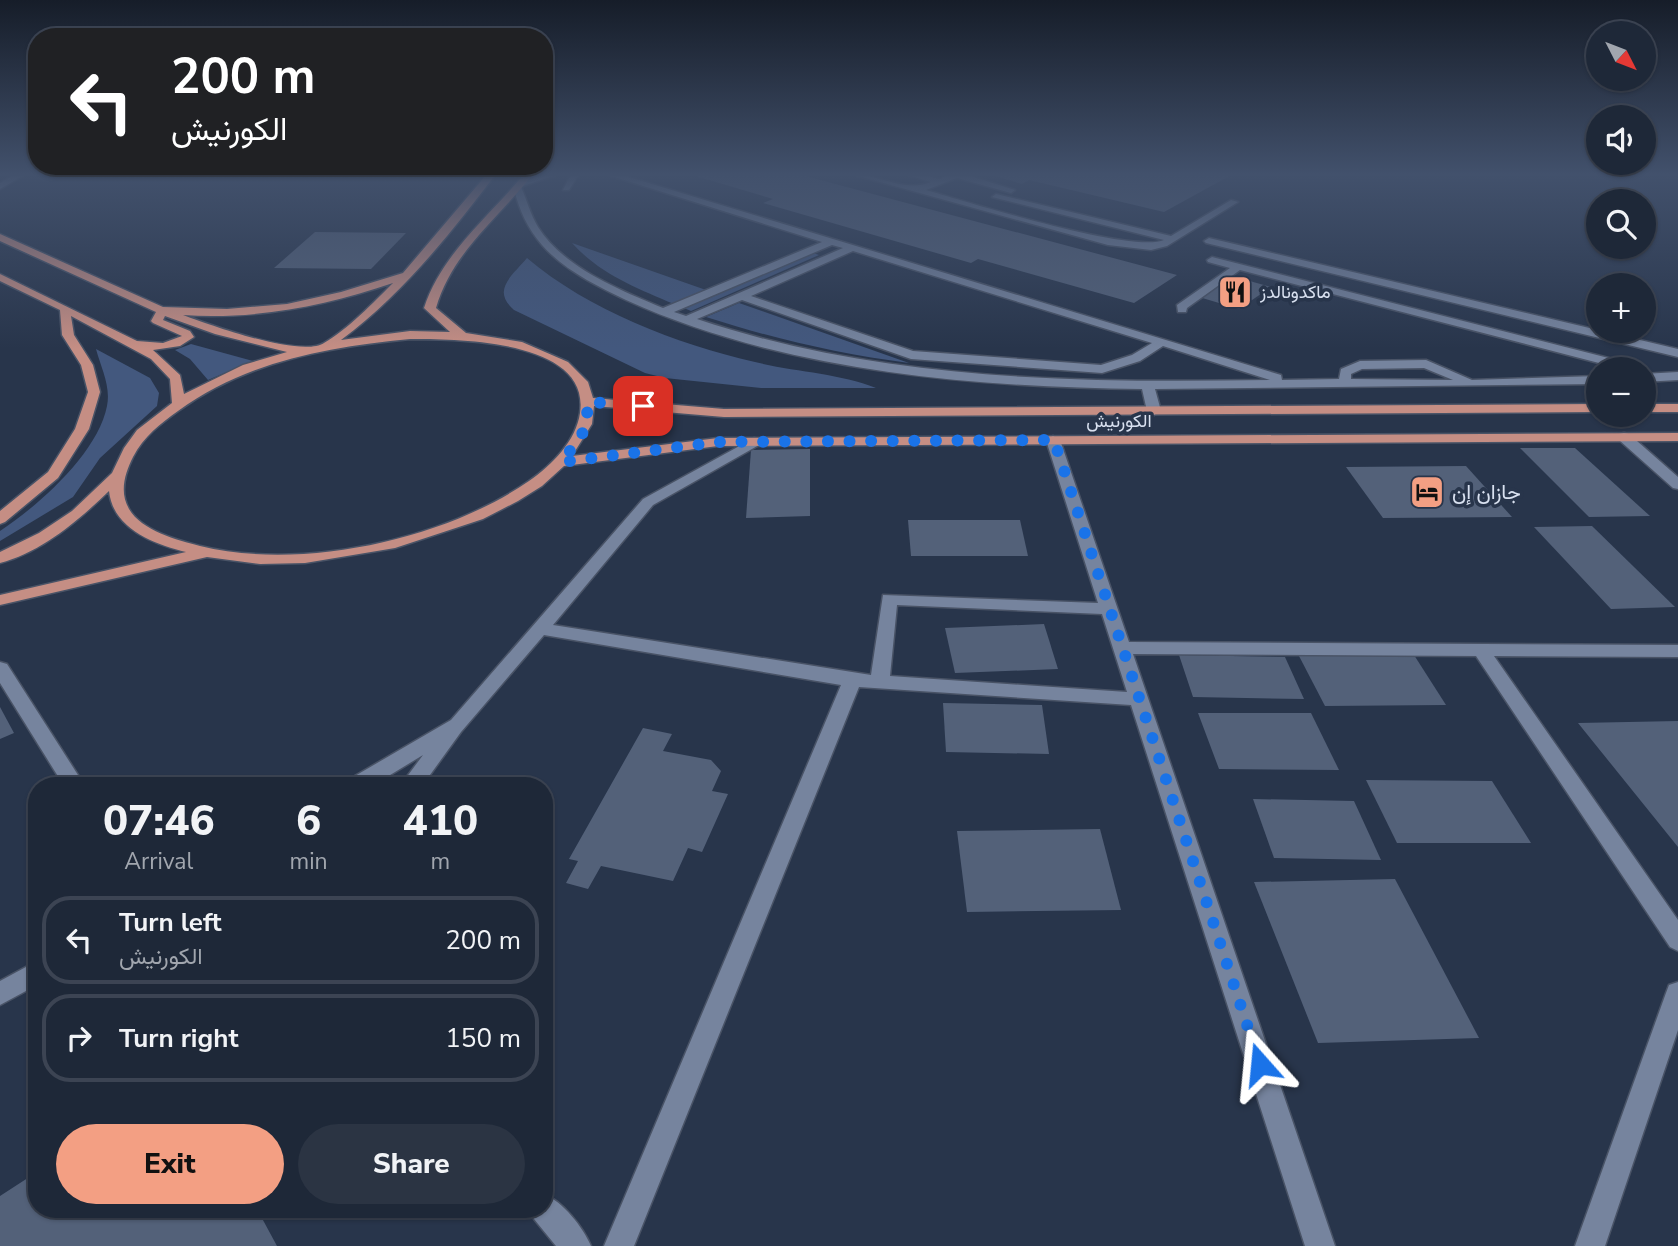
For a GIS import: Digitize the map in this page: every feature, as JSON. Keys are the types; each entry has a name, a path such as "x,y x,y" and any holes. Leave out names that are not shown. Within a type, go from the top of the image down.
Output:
{"main road":[{"path":"325,347 348,331 407,275 443,232"},
{"path":"462,336 430,308 434,291 448,267 479,232"},
{"path":"0,237 162,310 228,334 271,346 303,351"},
{"path":"162,310 207,314 284,310 364,290 407,275"},
{"path":"0,277 155,356 176,378 178,402"},
{"path":"135,344 155,348 170,346 188,337 186,333 158,321 162,310"},
{"path":"0,519 52,475 82,429 94,392 87,365 68,335 65,311"},
{"path":"0,558 45,536 77,514 115,477 136,438 178,402 216,382 303,351 410,335 499,340 534,349 561,363 580,380 589,402 584,431 562,462 514,498 446,529 364,551 278,560 203,554 150,536 121,509 115,477"},
{"name":"الكورنيش","path":"589,402 724,413 1586,408"},
{"path":"1656,408 1678,408"},
{"name":"الكورنيش","path":"562,462 718,442 1678,437"},
{"path":"0,600 78,580 203,554"}],"street":[{"path":"536,232 559,256 594,279 642,304 686,320 836,357 947,374 1035,382 1147,384 1586,380"},
{"path":"798,232 1293,384"},
{"path":"1071,232 1111,243 1151,247 1172,240 1184,232"},
{"path":"1140,232 1172,240"},
{"path":"1209,241 1678,353"},
{"path":"664,312 830,242"},
{"path":"686,320 852,248"},
{"path":"1212,261 1589,357"},
{"path":"1182,310 1181,307 1190,300 1238,267"},
{"path":"742,296 911,355 1102,369 1136,358 1162,342"},
{"path":"1345,383 1345,372 1351,367 1426,365 1453,373 1470,383"},
{"path":"1147,384 1154,411"},
{"path":"1624,437 1678,485"},
{"path":"1054,440 1320,1246"},
{"path":"417,777 458,725 648,502 754,442"},
{"path":"880,682 889,599 1110,609"},
{"path":"540,629 852,681 1139,699"},
{"path":"1122,648 1678,651"},
{"path":"1480,650 1678,940"},
{"path":"0,668 69,777"},
{"path":"619,1246 852,681"},
{"path":"370,777 458,725"},
{"path":"0,994 28,977"},
{"path":"1590,1246 1678,993"},
{"path":"552,1218 576,1246"}],"shaded area":[{"path":"572,243 706,290 674,304 607,272"},
{"path":"813,253 819,255 691,311 684,308"},
{"path":"527,258 577,294 665,335 755,362 847,379 876,388 761,388 665,378 645,373 514,310 507,303 504,290 510,277"},
{"path":"739,303 909,363 807,345 706,317"},
{"path":"191,344 253,361 208,380 190,359 175,350"},
{"path":"96,349 150,378 159,393 157,406 100,458 73,497 0,541 0,531 48,493 79,460 101,424 107,406 108,391"}],"building":[{"path":"315,232 406,233 371,269 274,268"},
{"path":"864,232 1016,232 1177,275 1134,303 978,259 971,263"},
{"name":"ماكدونالدز","path":"1232,276 1271,287 1239,309 1199,297"},
{"path":"1520,448 1575,448 1650,516 1589,517"},
{"path":"810,449 810,516 746,518 751,450"},
{"name":"جازان إن","path":"1466,466 1512,517 1383,518 1346,467"},
{"path":"908,520 1020,520 1028,556 911,556"},
{"path":"1592,526 1675,607 1611,609 1534,527"},
{"path":"1044,624 1058,669 955,673 945,628"},
{"path":"1179,655 1285,657 1304,699 1193,697"},
{"path":"1414,655 1446,705 1325,706 1299,656"},
{"path":"943,703 1042,705 1049,754 946,752"},
{"path":"0,707 14,733 0,739"},
{"path":"1198,713 1311,713 1339,770 1219,769"},
{"path":"1678,721 1678,847 1578,723"},
{"path":"643,728 672,734 663,751 711,760 721,771 712,791 728,794 702,852 688,848 673,881 601,866 588,889 566,883 578,861 569,859"},
{"path":"1366,780 1492,781 1531,843 1397,843"},
{"path":"1253,799 1354,801 1381,860 1274,858"},
{"path":"1100,829 1121,910 967,912 957,831"},
{"path":"1395,879 1479,1038 1318,1043 1254,882"},
{"path":"28,1178 28,1218 262,1218 277,1246 0,1246 0,1196"}],"place":[{"name":"ماكدونالدز","path":"1235,292"},
{"name":"جازان إن","path":"1427,492"}],"route":[{"path":"643,406 589,402 584,431 562,462 718,442 1054,440 1260,1064"}]}
